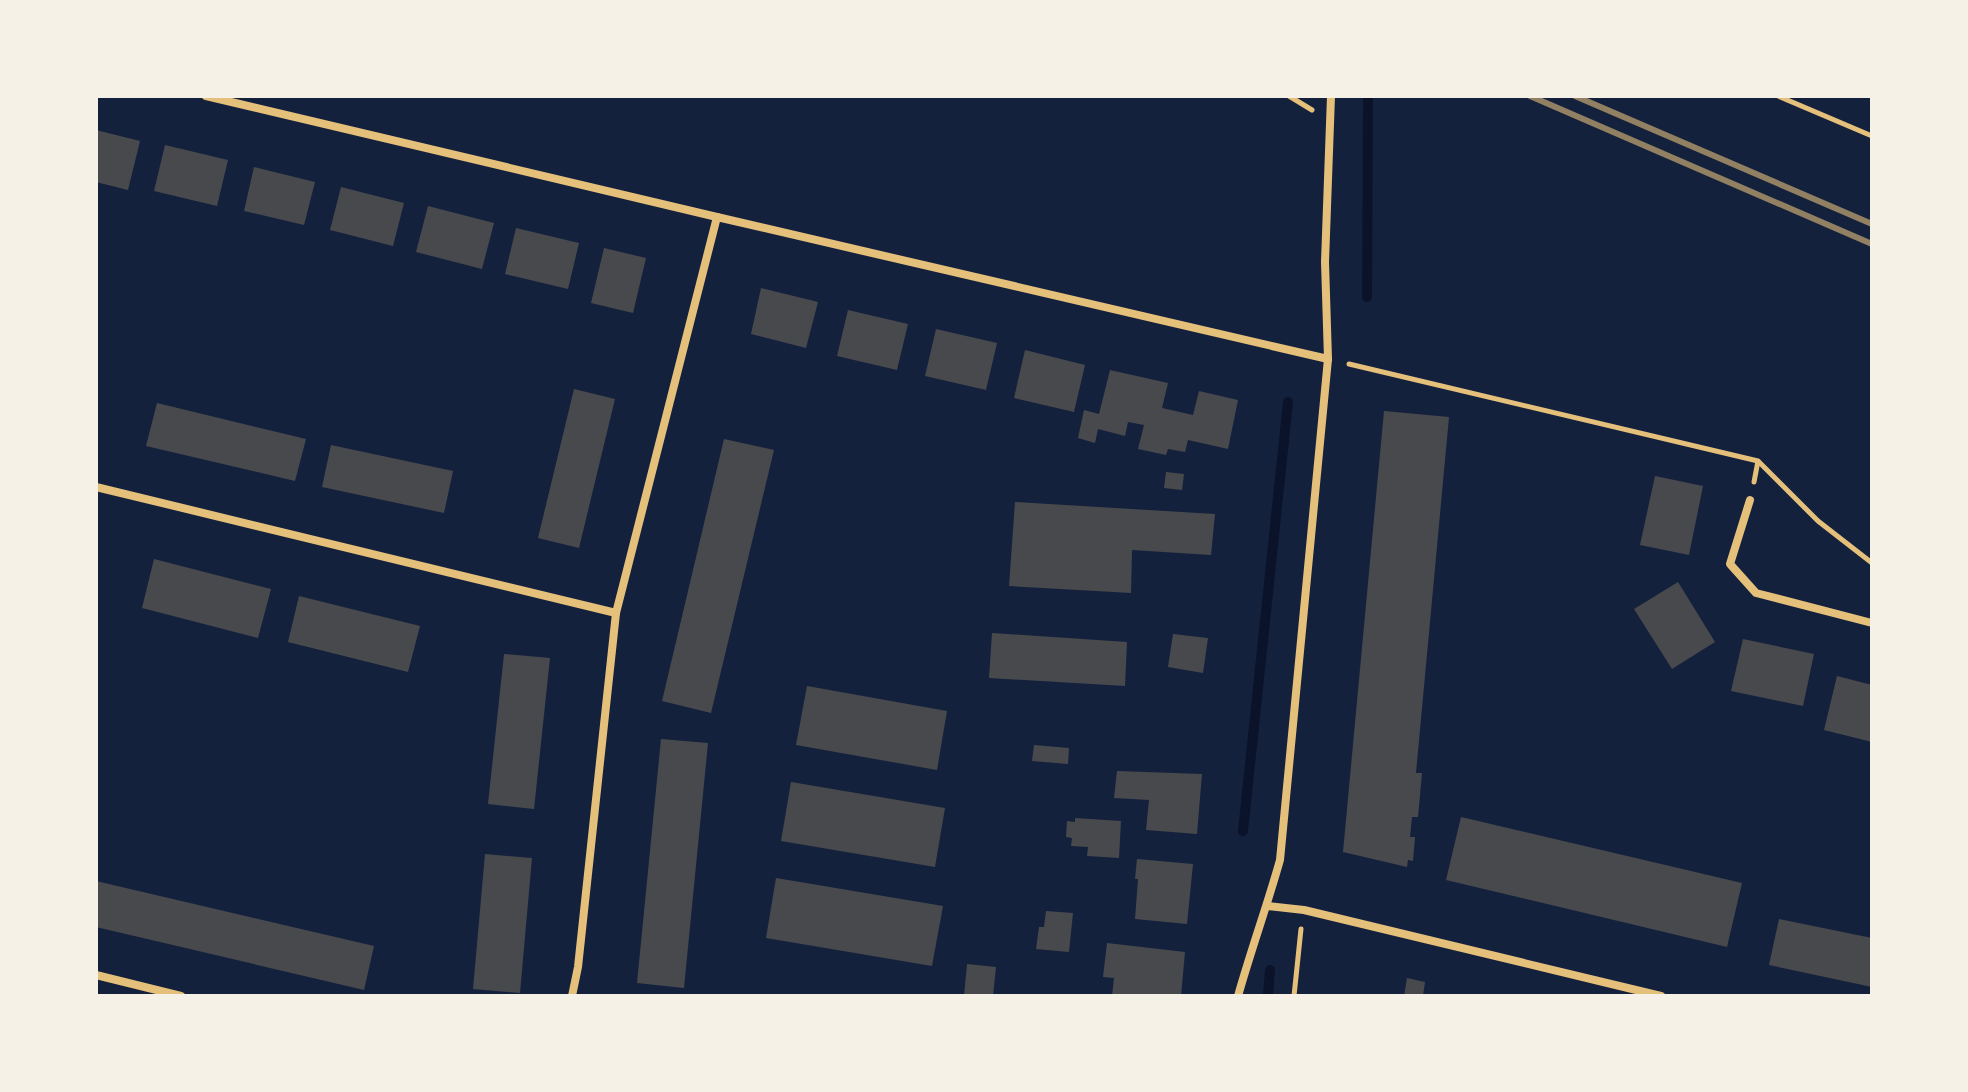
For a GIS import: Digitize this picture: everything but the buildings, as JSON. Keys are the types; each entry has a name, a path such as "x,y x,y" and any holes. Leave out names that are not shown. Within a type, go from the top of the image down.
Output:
{"street":[{"path":"206,96 1328,359"},
{"path":"1238,996 1280,860 1328,359 1325,262 1331,96"},
{"path":"572,996 578,967 616,613 717,217"},
{"path":"96,487 616,613"},
{"path":"1750,500 1730,564 1756,593 1872,623"},
{"path":"1267,906 1304,910 1661,996"},
{"path":"96,975 181,996"}],"path":[{"path":"1778,96 1872,136"},
{"path":"1328,359 1758,461 1818,521 1872,563"},
{"path":"1750,500 1758,461"},
{"path":"1294,996 1304,910"}],"waterway":[{"path":"1367,297 1368,96"},
{"path":"1243,831 1288,402"},
{"path":"1268,996 1270,970"}],"railway":[{"path":"1530,96 1872,244"},
{"path":"1575,96 1872,224"}]}
